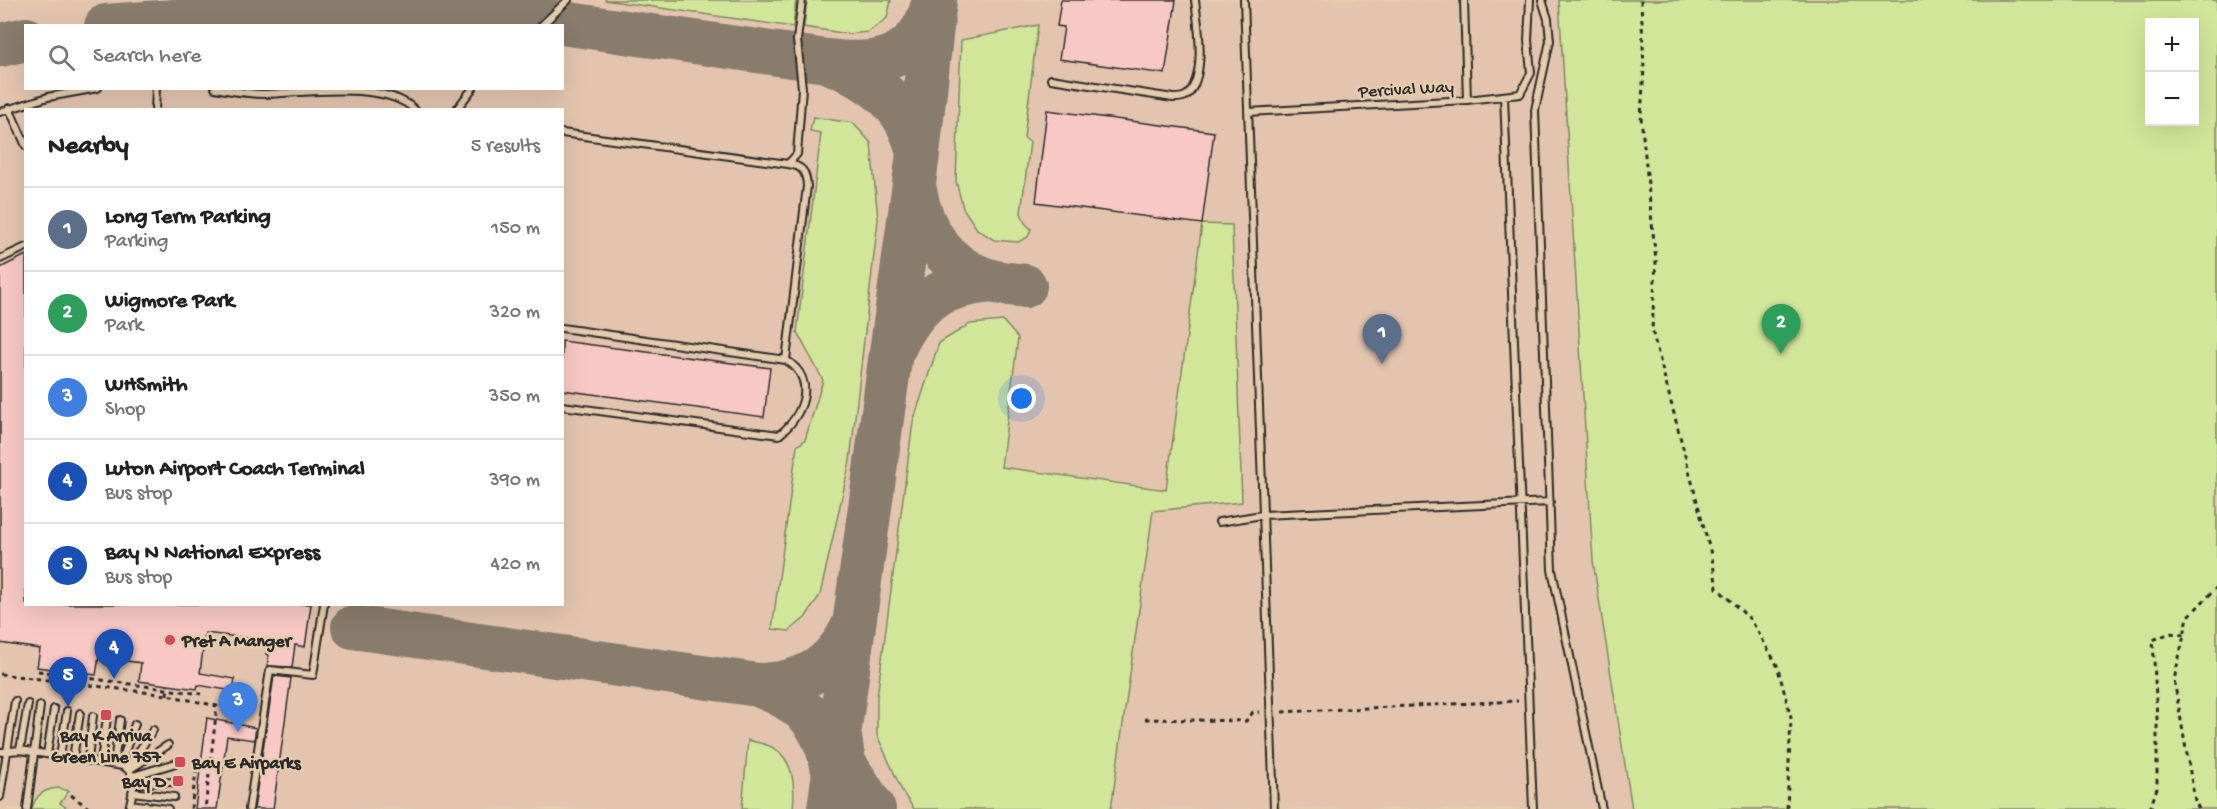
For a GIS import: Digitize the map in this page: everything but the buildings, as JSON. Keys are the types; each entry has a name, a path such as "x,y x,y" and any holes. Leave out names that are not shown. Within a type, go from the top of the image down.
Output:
{"lane":[{"path":"543,24 568,0"},
{"path":"788,164 797,154 802,88 797,40 802,0"},
{"path":"1051,79 1163,97 1183,98 1190,92 1198,67 1199,39 1195,0"},
{"path":"1244,0 1274,809"},
{"name":"Percival Way","path":"1248,112 1467,100 1464,0"},
{"path":"1467,100 1520,93 1531,73 1528,40 1530,0"},
{"path":"1542,0 1548,19 1550,41 1535,110 1552,570 1602,809"},
{"path":"0,112 48,97 87,90"},
{"path":"155,108 156,90"},
{"path":"229,90 260,94 341,90 390,97 413,108"},
{"path":"458,108 471,90"},
{"path":"1504,96 1533,809"},
{"path":"9,108 24,142"},
{"path":"564,133 799,165 807,174 807,186 786,360"},
{"path":"0,259 24,248"},
{"path":"564,328 786,360 802,374 804,389 801,411 790,427 779,435 564,406"},
{"path":"1219,522 1262,515 1550,502"},
{"path":"249,809 270,670 313,675 324,606"},
{"path":"0,797 4,752 15,701"},
{"path":"20,750 28,704"},
{"path":"27,809 40,706"},
{"path":"47,754 54,708"},
{"path":"60,756 67,711"},
{"path":"73,758 80,713"},
{"path":"88,759 93,716"},
{"path":"101,761 107,718"},
{"path":"117,764 120,720"},
{"path":"117,764 135,724"},
{"path":"153,730 131,774 130,806 168,809"},
{"path":"131,774 168,745"},
{"path":"4,752 20,750 101,761 117,764 131,774 177,782"},
{"path":"131,774 176,763"},
{"path":"132,792 174,797"}],"path":[{"path":"1641,0 1644,68 1641,117 1656,261 1652,330 1712,558 1717,588 1750,620 1777,665 1791,717 1787,809"},
{"path":"2199,809 2195,801 2174,680 2188,617 2217,587"},
{"path":"2150,809 2157,788 2157,719 2153,640 2170,633 2184,635"},
{"path":"38,671 168,687 201,694"},
{"path":"64,683 65,673"},
{"path":"0,674 167,695 217,706 205,809"},
{"path":"80,685 81,675"},
{"path":"167,695 168,687"},
{"path":"182,689 182,698"},
{"path":"1145,719 1246,722 1253,712 1529,701"},
{"path":"191,809 196,772 194,757"},
{"path":"71,795 90,809"}],"shaded area":[{"path":"0,0 1559,0 1593,561 1632,809 0,809"}],"green space":[{"path":"604,0 796,0 793,27"},
{"path":"807,0 891,0 887,18 868,32 848,34 804,27"},
{"path":"1559,0 2217,0 2217,809 1632,809 1593,561"},
{"path":"1038,25 1024,138 1030,142 1021,213 1025,223 1031,229 1028,237 1018,242 994,240 977,229 963,208 956,181 961,40"},
{"path":"813,117 853,123 871,143 878,220 850,461 820,595 805,618 789,631 772,629 797,446 805,440 823,380 797,332 821,133 810,131"},
{"path":"1202,224 1232,225 1242,502 1153,511 1111,809 914,809 903,793 877,735 877,697 913,422 939,343 970,324 1003,321 1018,338 1001,467 1166,490"},
{"path":"748,740 772,747 786,761 792,776 793,809 742,809"},
{"path":"58,788 69,791 60,803 68,809 32,809 41,794"}],"taxiway":[{"path":"829,809 918,154 935,0"},
{"path":"133,24 400,4 457,8 826,61 873,85 897,107 913,136 918,154"},
{"path":"829,61 863,63 893,56 916,39 932,7"},
{"path":"0,45 24,39"},
{"path":"915,190 923,220 938,246 948,257 973,274 988,280 1025,286"},
{"path":"894,348 912,318 932,298 958,287 992,281"},
{"path":"353,627 758,685 789,681 815,671 836,653 853,626"},
{"path":"758,685 788,699 809,716 824,739 833,770"},
{"path":"840,738 844,763 874,809"}],"place":[{"name":"Wigmore Park","path":"1781,354"},
{"name":"Long Term Parking","path":"1382,364"},
{"name":"Pret A Manger","path":"170,640"},
{"name":"Luton Airport Coach Terminal","path":"114,679"},
{"name":"Bay N National Express","path":"68,707"},
{"name":"Bay K Arriva Green Line 757","path":"106,715"},
{"name":"WHSmith","path":"238,732"},
{"name":"Bay E Airparks","path":"180,762"},
{"name":"Bay D","path":"178,781"}]}
